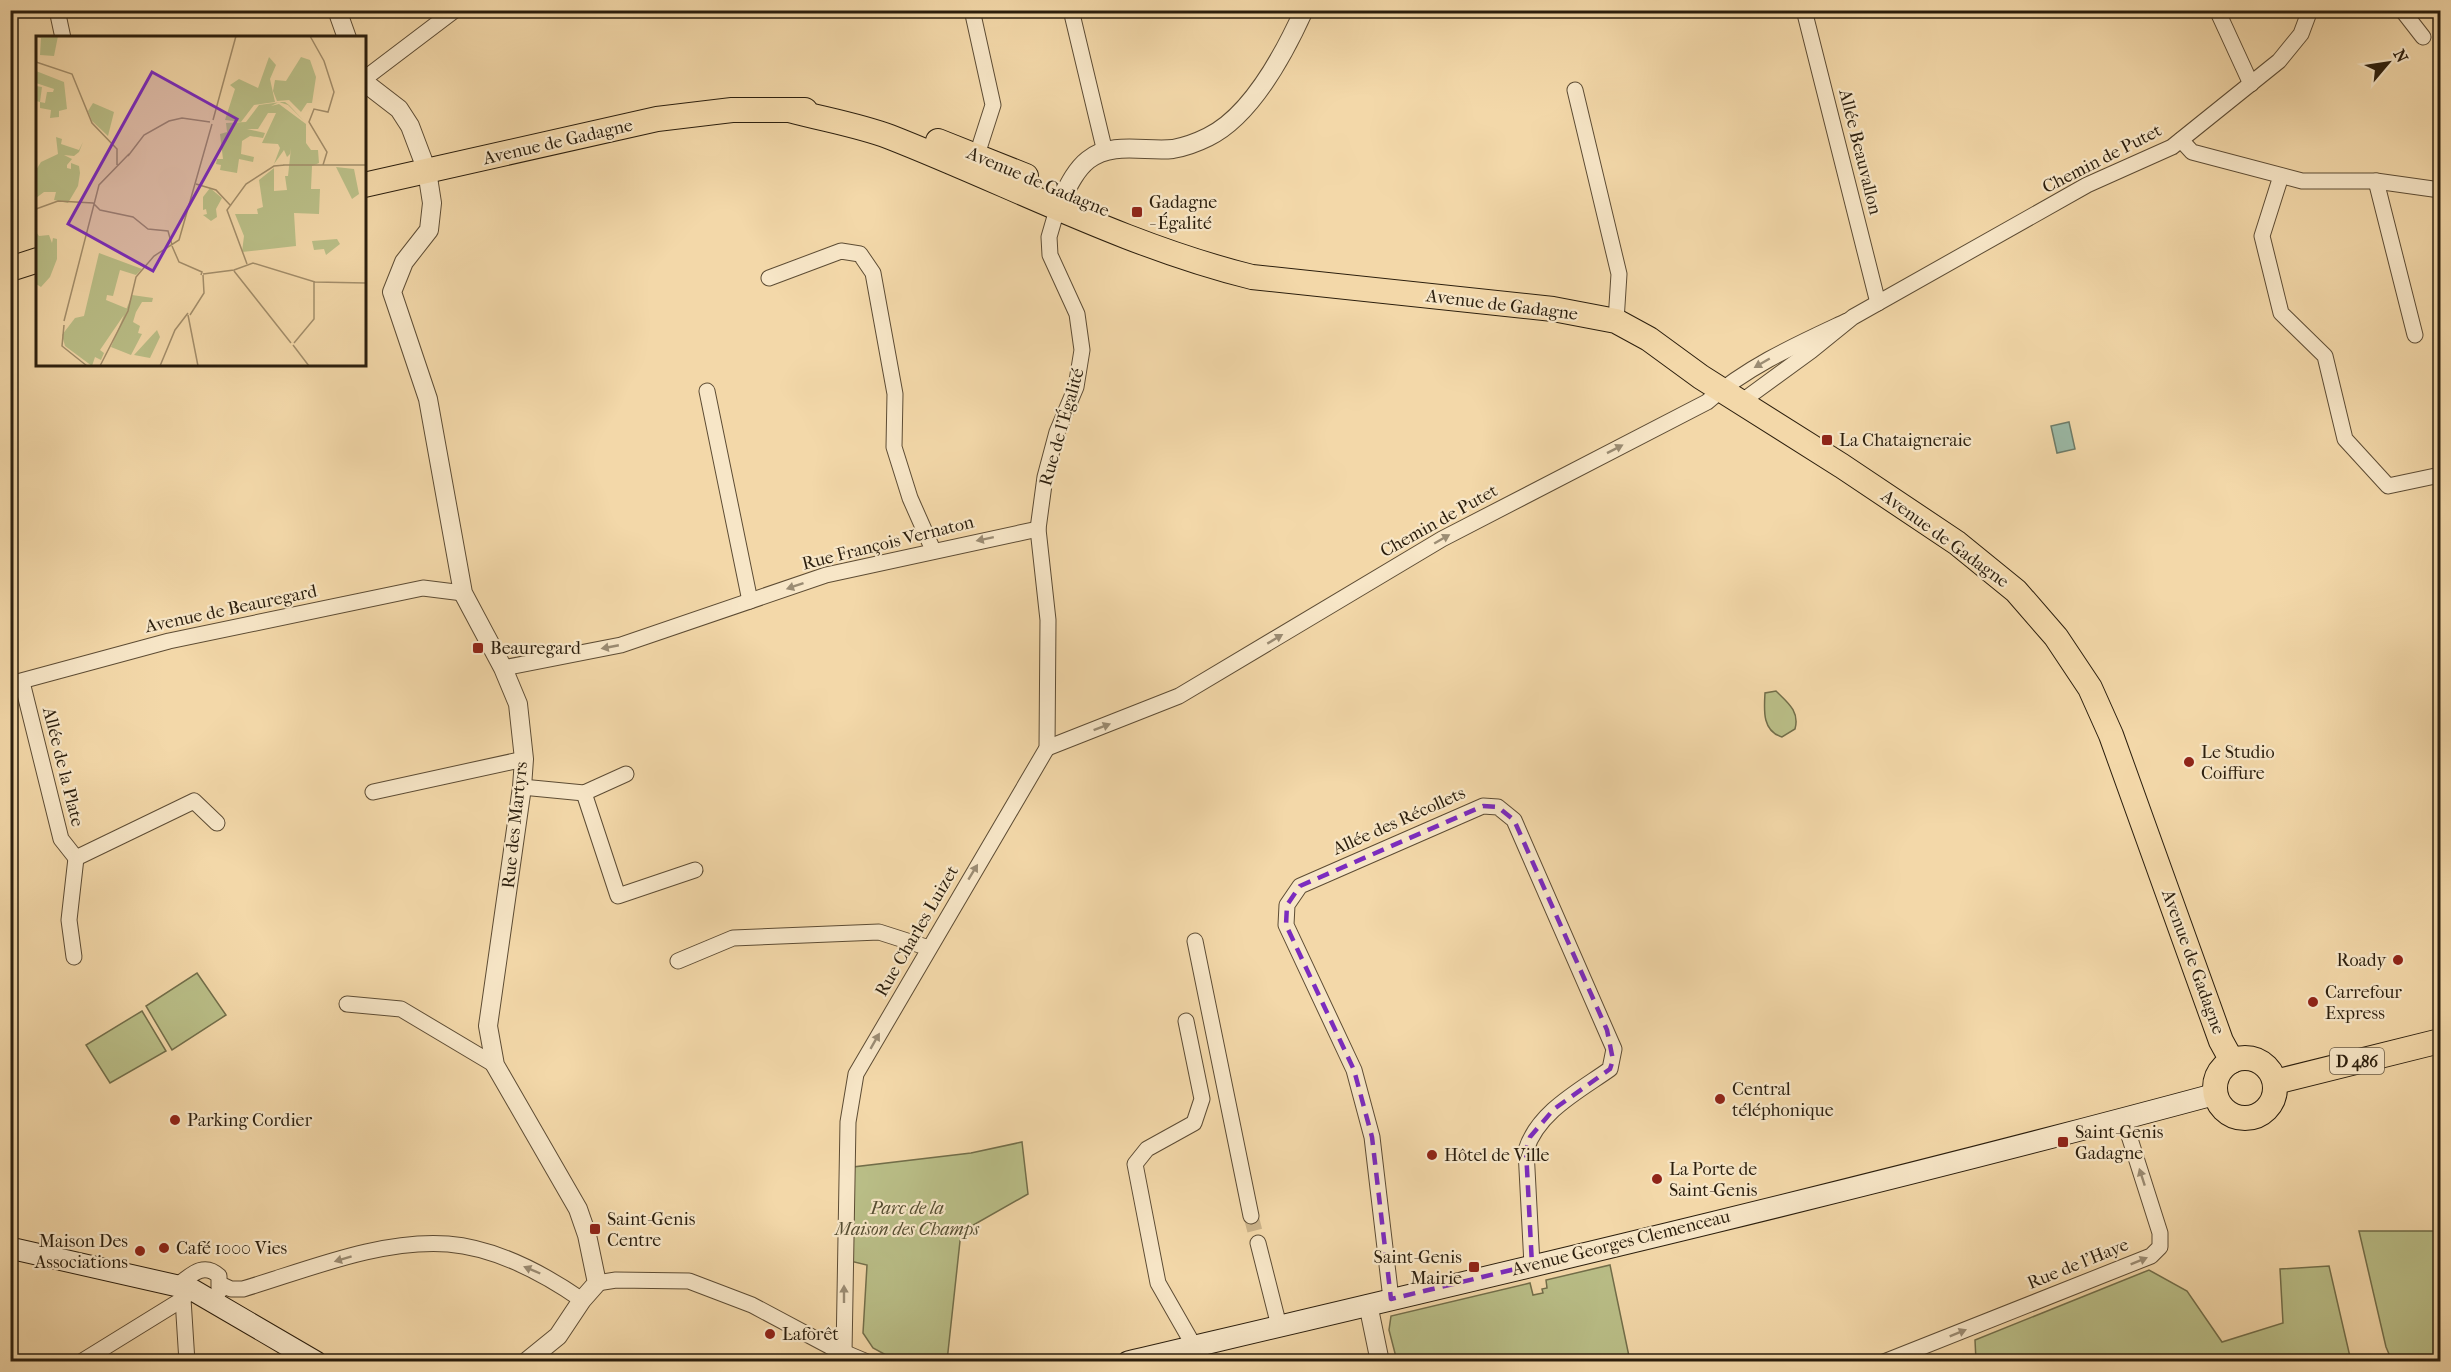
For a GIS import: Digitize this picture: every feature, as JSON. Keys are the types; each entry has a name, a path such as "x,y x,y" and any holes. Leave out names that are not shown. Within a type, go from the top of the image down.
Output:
{"main road":[{"name":"Avenue de Gadagne","path":"366,185 657,119 712,111 836,112 922,135 975,163 1061,200 1281,279 1553,309 1616,321 1649,339 1686,367 1842,466 1957,543 2016,591 2056,638 2090,688 2111,735 2221,1041 2232,1061"},
{"path":"10,269 36,261"},
{"name":"D 486","path":"2274,1082 2440,1041"},
{"path":"2250,1058 2258,1061 2271,1074 2274,1082 2273,1100 2268,1107 2253,1117 2244,1118 2229,1113 2223,1108 2216,1094 2218,1075 2232,1061 2250,1058"},
{"name":"Avenue Georges Clemenceau","path":"1128,1362 2124,1120 2216,1094"},
{"path":"10,1248 184,1291 218,1293 316,1362"}],"street":[{"path":"57,10 63,36"},
{"path":"337,10 346,36"},
{"name":"Rue des Martyrs","path":"366,82 455,10"},
{"path":"972,10 993,105 975,163"},
{"path":"1071,10 1106,152"},
{"name":"Rue de l'Égalité","path":"1038,528 1045,477 1057,432 1078,380 1082,350 1077,314 1050,255 1049,237 1061,200 1086,162 1106,152 1128,148 1175,149 1209,137 1224,127 1256,93 1295,30 1304,10"},
{"name":"Allée Beauvallon","path":"1804,10 1878,303"},
{"path":"2217,10 2251,84"},
{"name":"Chemin de Putet","path":"1731,395 1771,358 1847,321 2087,185 2172,147 2279,61 2301,34 2310,10"},
{"path":"2402,10 2423,37"},
{"name":"Rue des Martyrs","path":"366,84 399,109 408,122 427,171 432,203 429,230 404,262 392,292 428,399 463,593 503,668 519,704 524,759 522,787 488,1026 495,1065 578,1209 587,1235 597,1283"},
{"path":"1575,90 1619,274 1616,321"},
{"path":"2181,140 2192,152 2302,181 2376,181 2440,190"},
{"path":"2281,176 2262,236 2281,313 2325,356 2345,439 2388,486 2440,476"},
{"path":"2376,181 2415,335"},
{"path":"769,278 841,251 861,254 873,273 895,394 894,447 910,498 933,550"},
{"name":"Chemin de Putet","path":"1047,748 1179,696 1442,539 1707,402 1731,395 1811,351 1847,321"},
{"path":"707,391 750,601"},
{"path":"1038,528 1048,620 1047,748"},
{"name":"Rue François Vernaton","path":"503,668 621,645 826,575 1038,528"},
{"name":"Avenue de Beauregard","path":"16,683 169,641 423,588 463,593"},
{"name":"Allée de la Plate","path":"16,683 61,839 76,858 194,801 217,823"},
{"name":"Rue Charles Luizet","path":"847,1357 844,1254 848,1122 856,1074 1047,748"},
{"path":"373,792 524,759"},
{"path":"522,787 584,793 626,774"},
{"path":"584,793 618,896 695,870"},
{"name":"Allée des Récollets","path":"1391,1299 1372,1137 1354,1070 1287,925 1287,905 1300,886 1483,806 1498,807 1514,820 1614,1049 1610,1069 1554,1109 1530,1137 1526,1150 1532,1265"},
{"path":"74,957 69,920 76,858"},
{"path":"678,961 733,938 879,932 929,948"},
{"path":"1195,941 1251,1216"},
{"path":"347,1004 401,1009 495,1065"},
{"path":"1186,1021 1202,1099 1194,1123 1147,1149 1135,1164 1158,1283 1194,1346"},
{"name":"Rue de l'Haye","path":"1884,1362 2151,1256 2160,1247 2160,1233 2124,1120"},
{"path":"1258,1242 1279,1326"},
{"path":"218,1293 231,1289 243,1289 371,1251 415,1244 449,1244 489,1252 521,1265 542,1274 582,1300"},
{"path":"526,1362 558,1336 582,1300 597,1283 616,1280 689,1281 752,1305 847,1357 867,1362"},
{"path":"81,1362 184,1291"},
{"path":"184,1291 187,1362"},
{"path":"1368,1304 1380,1362"}],"highlighted area":[{"path":"1483,806 1498,807 1514,820 1607,1030 1613,1060 1610,1069 1554,1109 1530,1137 1526,1150 1532,1265 1391,1299 1372,1137 1354,1070 1286,925 1287,905 1300,886"}],"green space":[{"path":"1776,691 1792,707 1796,717 1795,729 1782,737 1771,730 1765,713 1765,693"},
{"path":"197,973 226,1015 172,1050 146,1006"},
{"path":"142,1011 166,1051 110,1083 86,1045"},
{"name":"Parc de la Maison des Champs","path":"1022,1142 1028,1194 961,1232 947,1361 897,1361 873,1348 863,1333 867,1265 850,1261 853,1167 971,1153"},
{"path":"2359,1231 2440,1231 2440,1361 2392,1361 2386,1347"},
{"path":"1610,1265 1630,1361 1397,1361 1389,1330 1391,1316 1530,1283 1533,1295 1543,1293 1542,1289 1547,1288 1546,1280"},
{"path":"2329,1266 2351,1361 1976,1361 1975,1340 2149,1270 2187,1291 2222,1342 2283,1323 2280,1269"}],"shaded area":[{"path":"2069,422 2075,449 2057,453 2051,426"}],"tunnel":[{"path":"1251,1216 1258,1243"}],"place":[{"name":"Gadagne - Égalité","path":"1137,212"},
{"name":"La Chataigneraie","path":"1827,440"},
{"name":"Beauregard","path":"478,648"},
{"name":"Le Studio Coiffure","path":"2189,762"},
{"name":"Roady","path":"2398,960"},
{"name":"Carrefour Express","path":"2313,1002"},
{"name":"Central téléphonique","path":"1720,1099"},
{"name":"Parking Cordier","path":"175,1120"},
{"name":"Saint-Genis Gadagne","path":"2063,1142"},
{"name":"Hôtel de Ville","path":"1432,1155"},
{"name":"La Porte de Saint-Genis","path":"1657,1179"},
{"name":"Saint-Genis Centre","path":"595,1229"},
{"name":"Café 1000 Vies","path":"164,1248"},
{"name":"Maison Des Associations","path":"140,1251"},
{"name":"Saint-Genis Mairie","path":"1474,1267"},
{"name":"Laforêt","path":"770,1334"}]}
